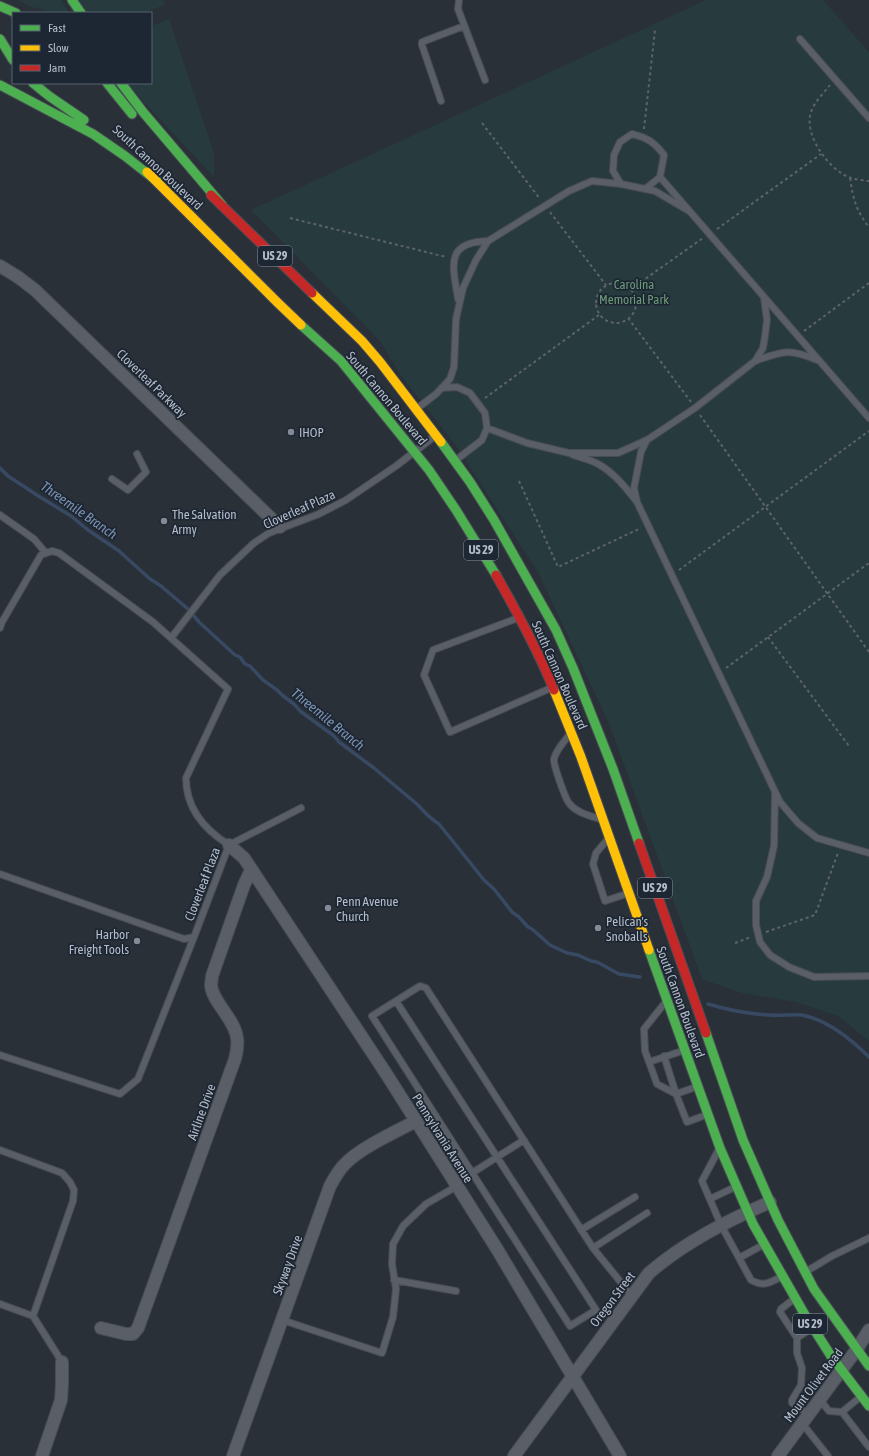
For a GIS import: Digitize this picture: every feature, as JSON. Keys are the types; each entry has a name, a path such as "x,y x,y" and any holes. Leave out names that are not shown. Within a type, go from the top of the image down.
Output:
{"main road":[{"path":"72,0 80,12"},
{"path":"0,6 14,12"},
{"path":"0,40 12,58"},
{"name":"South Cannon Boulevard","path":"34,84 116,143 158,182 278,302 341,361 372,397 429,470 456,510 490,565 520,618 553,688 581,756 684,1050 720,1148 736,1186 748,1212 795,1298 842,1370 869,1406"},
{"name":"South Cannon Boulevard","path":"108,84 137,120"},
{"path":"122,84 143,112 222,205"},
{"path":"0,85 93,134 125,156 158,182"},
{"name":"South Cannon Boulevard","path":"152,136 362,341 436,435 494,520 556,630 574,668 616,776 743,1140 770,1202 814,1289 869,1366"}],"street":[{"name":"Cloverleaf Parkway","path":"0,266 18,276 35,290 280,527"},
{"name":"Pennsylvania Avenue","path":"229,845 244,858 416,1121 497,1249 620,1456"},
{"name":"Airline Drive","path":"101,1328 126,1334 134,1334 138,1328 235,1059 238,1048 238,1037 233,1024 214,995 211,986 212,976 244,885 251,870"},
{"name":"Skyway Drive","path":"233,1456 330,1186 343,1166 365,1149 416,1121"},
{"name":"Oregon Street","path":"514,1456 649,1273 668,1257 700,1236 770,1202"},
{"name":"Mount Olivet Road","path":"778,1456 842,1370 869,1330"},
{"path":"42,1456 61,1400 62,1362"}],"lane":[{"path":"459,0 458,9 485,80"},
{"path":"441,101 422,42 464,26"},
{"path":"800,39 869,118"},
{"path":"621,184 612,171 614,155 620,142 632,134 643,136 655,144 664,156 660,177 645,189"},
{"path":"660,177 869,418"},
{"path":"416,409 442,388 450,379 454,368 456,319 463,288 476,260 488,241 569,191 592,181 621,184 656,191 689,211"},
{"path":"459,303 453,270 453,259 462,248 474,241 488,241"},
{"path":"569,453 618,453 647,440 695,408 755,360 763,348 767,320 764,298"},
{"path":"755,360 774,354 791,351 819,360"},
{"path":"442,388 457,387 470,393 485,413 487,428 482,440 455,461"},
{"path":"487,428 527,443 569,453 599,464 626,488 636,502 648,525 780,802 798,823 817,838 869,853"},
{"name":"Cloverleaf Plaza","path":"171,638 176,629 220,575 254,543 269,532 319,514 346,500 396,466 436,435"},
{"path":"636,502 634,488 641,452 647,440"},
{"path":"112,479 128,490 146,472 137,454"},
{"path":"0,515 34,539 46,553 41,555 0,628"},
{"name":"Cloverleaf Plaza","path":"0,874 184,939 194,937 229,845 215,836 206,827 192,807 186,789 186,778 228,689 171,638 111,590 59,553 52,551 46,553"},
{"path":"520,618 433,650 424,675 450,732 553,688"},
{"path":"571,732 558,750 554,759 554,767 569,804 583,813 603,820"},
{"path":"775,791 774,846 767,877 756,901 756,925 760,942 770,955 789,967 814,977 869,976"},
{"path":"229,845 301,808"},
{"path":"610,838 596,854 593,864 605,901 629,893"},
{"path":"0,1055 120,1094 138,1079 194,937"},
{"path":"396,1001 596,1310 570,1326 372,1016 396,1001 420,986 426,988 593,1248 632,1296"},
{"path":"667,1002 644,1029 645,1051 657,1084 676,1094 698,1087"},
{"path":"649,1062 684,1050"},
{"path":"664,1056 687,1122 708,1115"},
{"path":"472,1173 524,1140"},
{"path":"720,1148 702,1181 721,1225 751,1280 760,1284 767,1284 783,1276"},
{"path":"0,1150 62,1173 70,1182 74,1190 73,1201 33,1316"},
{"path":"282,1320 382,1353 393,1317 396,1289 392,1264 393,1244 403,1226 426,1204 457,1186"},
{"path":"710,1199 736,1186"},
{"path":"581,1230 635,1197"},
{"path":"593,1248 647,1213"},
{"path":"805,1272 832,1256 869,1238"},
{"path":"739,1258 765,1244"},
{"path":"394,1280 456,1291"},
{"path":"795,1298 781,1309 780,1312 796,1338 797,1353 802,1368 801,1385 792,1400 792,1404 806,1418 828,1456"},
{"path":"0,1304 33,1316 62,1362"},
{"path":"796,1338 813,1327"},
{"path":"820,1400 829,1411 842,1412 861,1396"},
{"path":"842,1412 869,1447"}],"path":[{"path":"643,136 655,30"},
{"path":"835,79 816,103 810,116 811,133 821,154 834,168 850,178 869,181"},
{"path":"631,289 821,154"},
{"path":"850,178 853,199 863,219 869,227"},
{"path":"290,218 453,259"},
{"path":"612,283 619,283 631,289 636,301 635,308 628,318 616,323 604,319 600,315 596,309 596,302 597,296 601,290 612,283"},
{"path":"797,336 869,283"},
{"path":"477,403 600,315"},
{"path":"628,318 695,408 869,652"},
{"path":"672,576 869,431"},
{"path":"519,481 558,567 648,525"},
{"path":"719,674 869,562"},
{"path":"768,637 848,746"},
{"path":"735,943 815,915 841,846"}],"green space":[{"path":"18,0 61,0 68,12 48,12 38,7 36,9"},
{"path":"78,0 164,0 165,5 146,12 84,12"},
{"name":"Carolina Memorial Park","path":"706,0 823,0 869,52 869,1041 838,1016 796,1002 742,993 702,979 610,726 539,574 457,447 400,374 380,341 251,210"},
{"path":"169,19 214,153 214,177 127,84 152,84 152,26"}],"waterway":[{"name":"Threemile Branch","path":"0,468 8,476 71,516 88,530 119,551 150,579 161,586 188,609 199,622 235,655 240,657 245,664 250,666 263,680 418,805 439,824 512,912 550,945 567,953 578,955 597,962 619,974 640,977"},
{"name":"Threemile Branch","path":"708,1004 753,1014 802,1015 821,1021 855,1044 869,1057"}],"traffic: fast":[{"path":"72,0 80,12"},
{"path":"0,6 14,12"},
{"path":"0,39 12,58"},
{"path":"34,84 84,120"},
{"path":"108,84 132,114"},
{"path":"122,84 143,112 222,205"},
{"path":"0,85 93,134 125,156 158,182"},
{"path":"301,325 341,361 429,470 456,510 496,575"},
{"path":"441,442 470,482 494,520 556,630 573,668 613,769 639,843"},
{"path":"649,950 720,1148 753,1224 805,1315 831,1356 869,1406"},
{"path":"706,1033 743,1140 778,1220 814,1289 869,1366"}],"traffic: slow":[{"path":"147,172 301,325"},
{"path":"312,293 362,341 380,362 441,442"},
{"path":"554,690 581,757 649,950"}],"traffic: jam":[{"path":"211,195 312,293"},
{"path":"496,575 534,646 554,690"},
{"path":"639,843 706,1033"}],"place":[{"name":"IHOP","path":"291,432"},
{"name":"The Salvation Army","path":"164,521"},
{"name":"Penn Avenue Church","path":"328,908"},
{"name":"Pelican's Snoballs","path":"598,928"},
{"name":"Harbor Freight Tools","path":"137,941"}]}
